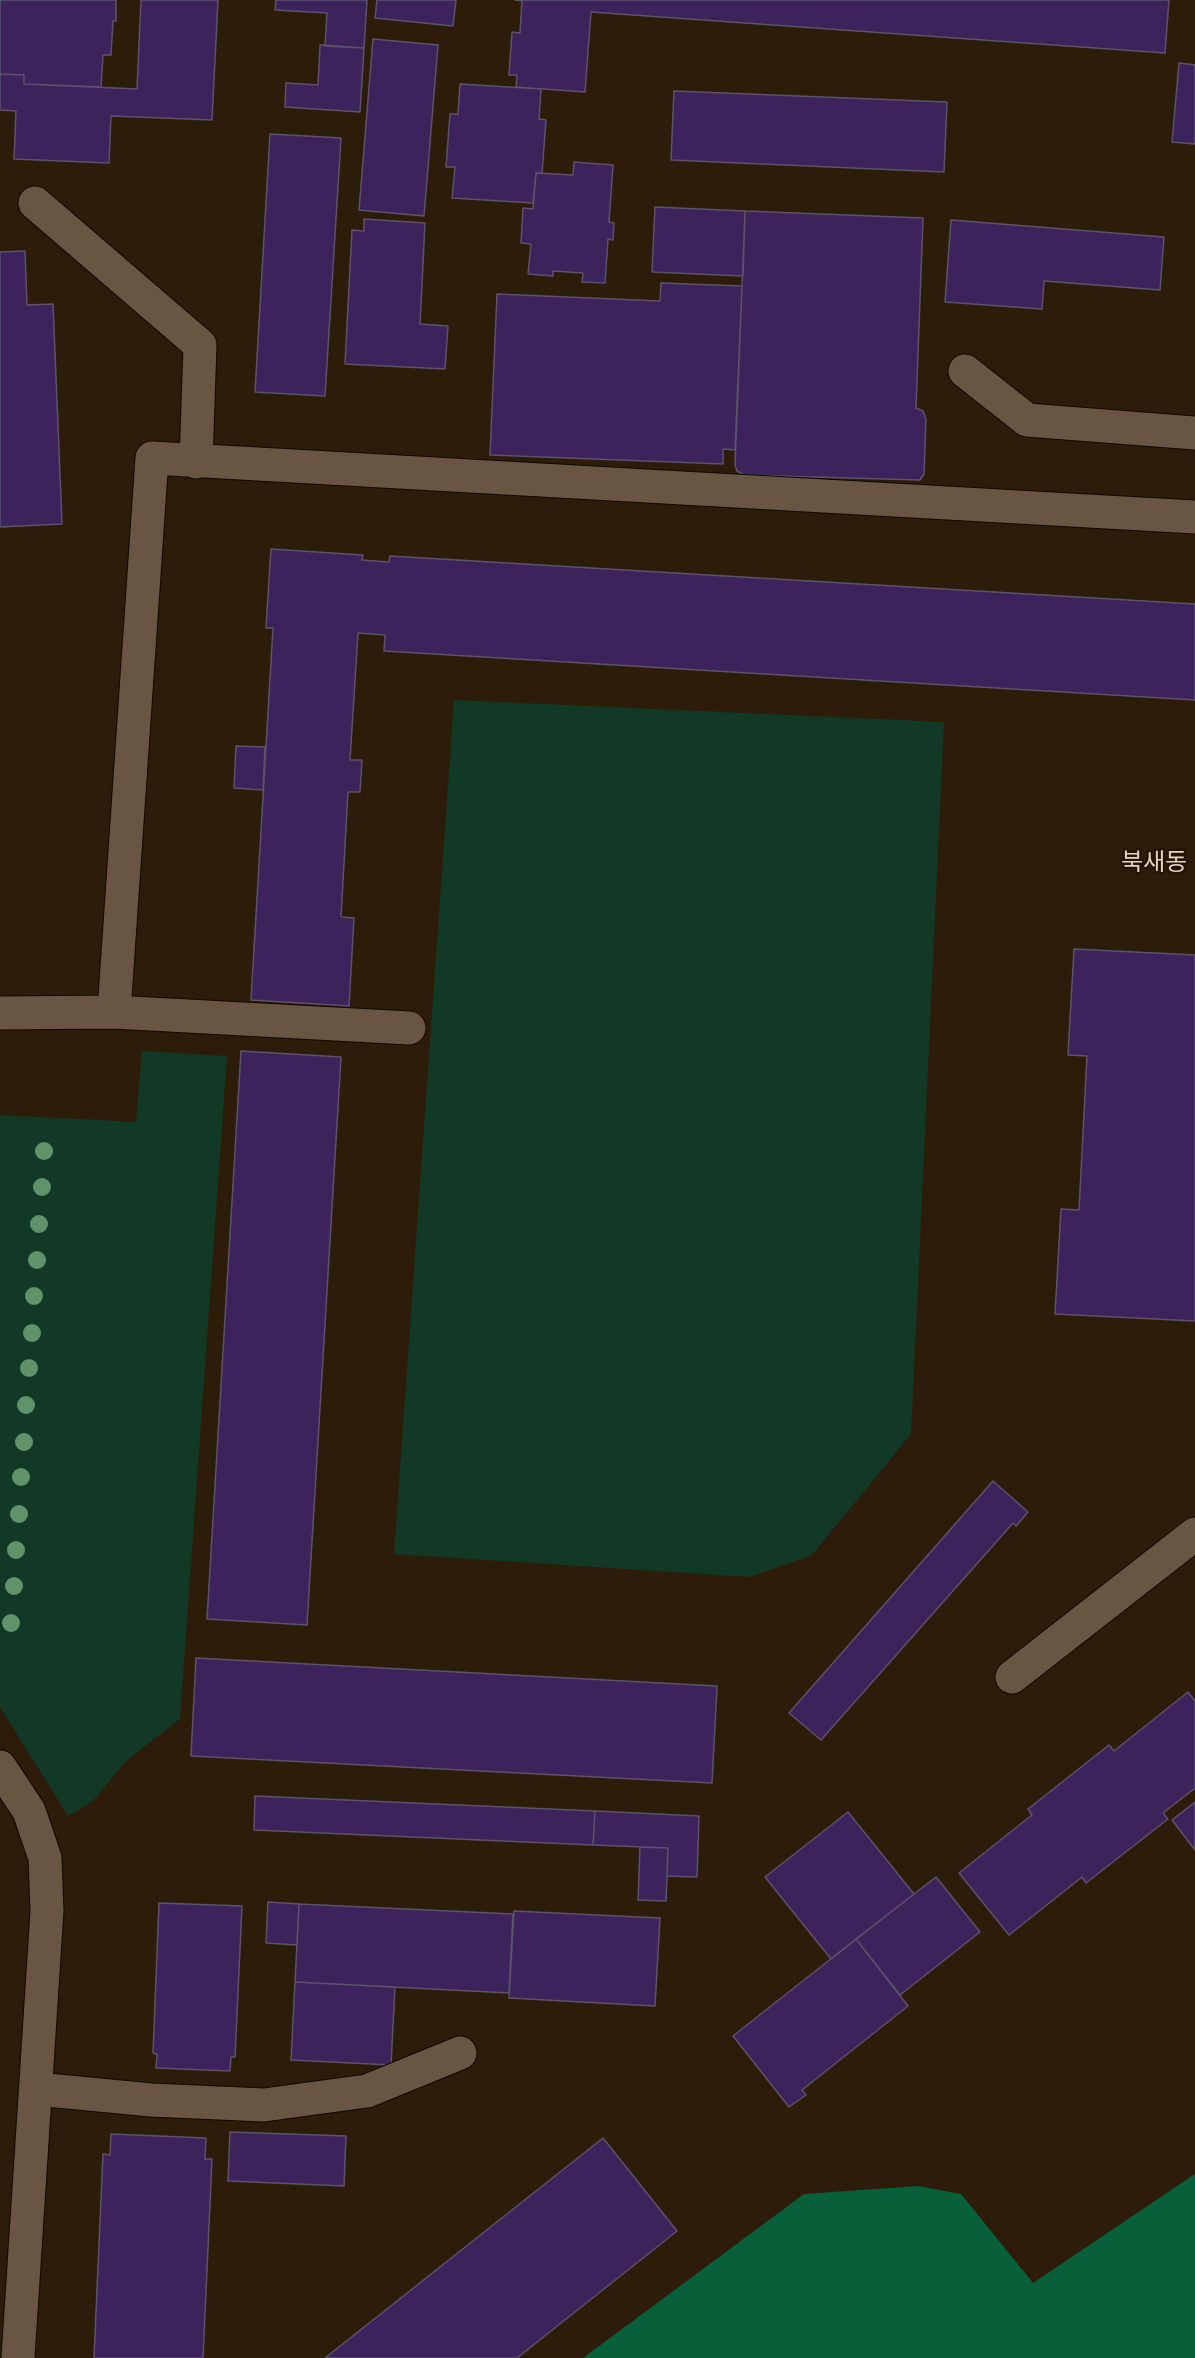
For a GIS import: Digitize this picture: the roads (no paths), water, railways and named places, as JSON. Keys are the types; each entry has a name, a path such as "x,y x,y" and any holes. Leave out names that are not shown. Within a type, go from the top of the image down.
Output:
{"street":[{"path":"35,203 200,345 196,462"},
{"path":"965,371 1027,420 1195,434"},
{"path":"114,1012 152,458 1195,517"},
{"path":"0,1013 114,1012 410,1028"},
{"path":"1012,1677 1195,1534"},
{"path":"0,1767 29,1811 45,1858 47,1911 18,2358"},
{"path":"37,2090 151,2100 264,2105 367,2091 460,2053"}],"district":[{"name":"북새동","path":"1154,865"}]}
